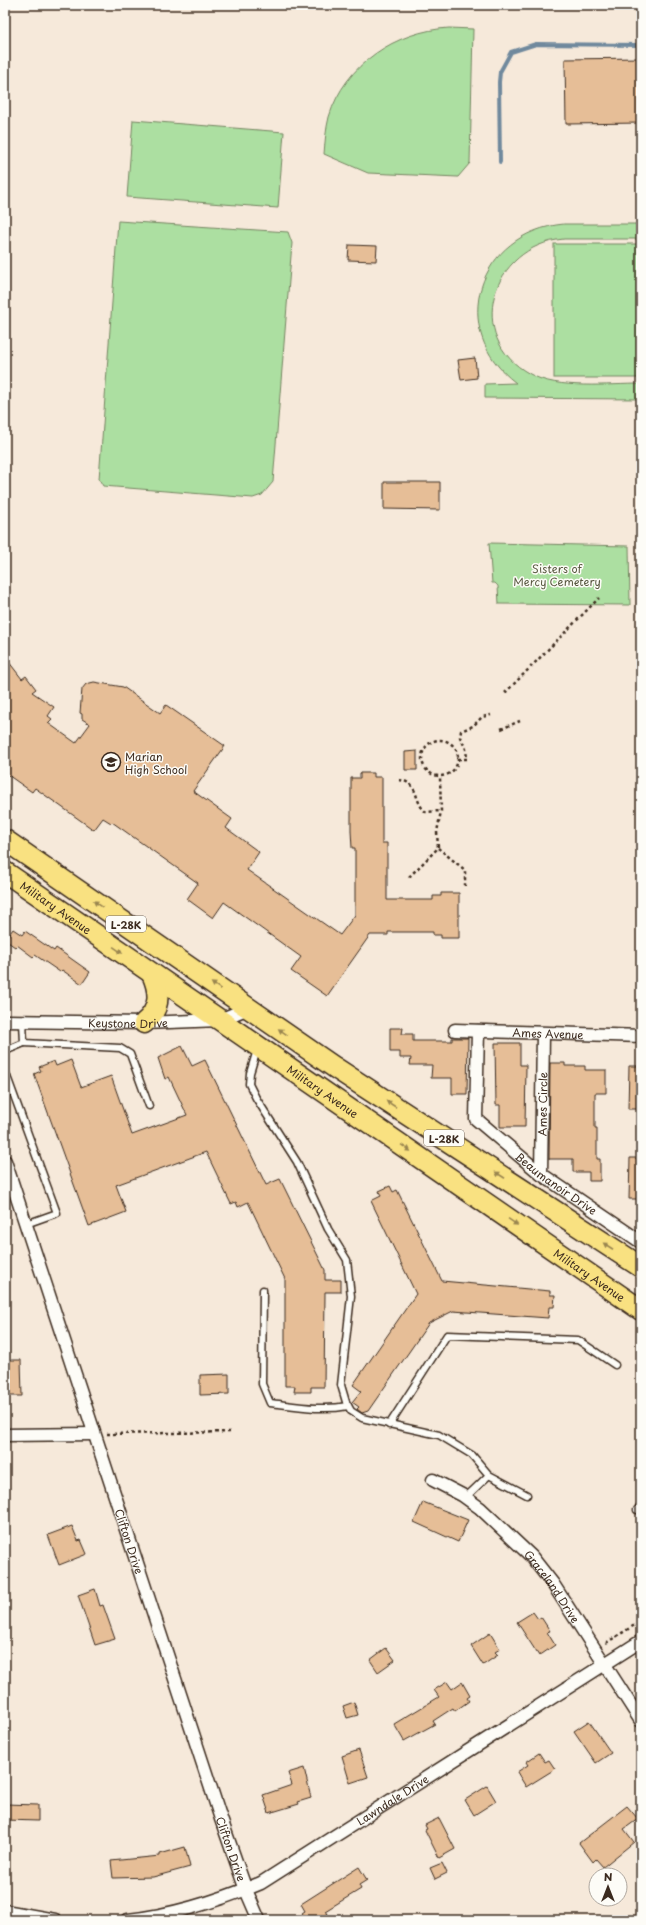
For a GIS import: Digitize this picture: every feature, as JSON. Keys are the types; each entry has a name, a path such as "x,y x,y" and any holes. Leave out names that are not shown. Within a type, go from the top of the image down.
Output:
{"main road":[{"name":"L-28K","path":"5,840 334,1067 641,1267"},
{"name":"Military Avenue","path":"5,872 641,1310"},
{"path":"144,1022 154,1012 159,996 158,987 152,974"}],"street":[{"name":"Keystone Drive","path":"5,1022 144,1022 220,1020 248,1008"},
{"name":"Ames Avenue","path":"454,1030 641,1036"},
{"name":"Beaumanoir Drive","path":"478,1031 476,1119 541,1174 641,1242"},
{"name":"Ames Circle","path":"541,1174 543,1034"},
{"name":"Clifton Drive","path":"5,1161 246,1890 259,1920"},
{"path":"5,1435 94,1434"},
{"name":"Graceland Drive","path":"433,1480 465,1498 509,1534 531,1556 553,1584 641,1721"},
{"name":"Lawndale Drive","path":"128,1920 154,1917 192,1909 246,1890 261,1883 641,1642"},
{"path":"5,1911 55,1920"}],"lane":[{"path":"23,1022 24,1043"},
{"path":"5,1051 24,1043 120,1048 130,1054 149,1106"},
{"path":"258,1046 250,1073 250,1084 256,1098 297,1162 328,1229 347,1260 351,1296 341,1384 342,1394 348,1406 362,1418 439,1435 472,1455 489,1475 527,1495"},
{"path":"5,1071 57,1213 26,1224"},
{"path":"263,1290 262,1384 270,1403 314,1409 332,1409 348,1406"},
{"path":"389,1425 447,1335 578,1340 615,1364"},
{"path":"465,1498 489,1475"}],"path":[{"path":"505,693 599,598"},
{"path":"458,759 467,759 466,749 460,737 461,731 473,726 482,717 491,715"},
{"path":"501,729 520,721"},
{"path":"439,740 452,744 456,750 458,759 454,770 440,777 428,772 423,766 422,760 422,752 426,746 439,740"},
{"path":"440,777 441,811 437,832 438,848 464,870 465,886"},
{"path":"398,780 406,780 410,784 417,794 420,805 426,812 441,811"},
{"path":"409,877 438,848"},
{"path":"94,1434 233,1432"},
{"path":"595,1649 641,1621"}],"green space":[{"path":"449,28 473,29 470,163 458,177 368,173 324,154 329,117 337,98 347,81 360,66 375,54 410,36"},
{"path":"133,120 284,132 278,208 127,197"},
{"path":"118,221 288,232 292,243 273,482 262,495 253,498 103,486 99,479"},
{"path":"564,224 641,224 641,239 564,239 539,245 518,258 503,275 494,296 492,317 497,339 509,358 530,374 541,379 584,385 641,384 641,399 485,398 485,384 516,383 494,361 482,337 478,312 482,287 493,264 510,245 534,231"},
{"path":"554,244 641,244 641,378 554,378"},
{"name":"Sisters of Mercy Cemetery","path":"489,543 629,546 630,605 499,604 498,586 495,583 492,583"}],"building":[{"path":"641,58 641,123 566,124 565,59"},
{"path":"349,245 377,246 376,261 348,260"},
{"path":"475,358 477,378 461,380 458,360"},
{"path":"384,482 440,482 440,510 384,509"},
{"path":"5,657 22,679 26,676 36,689 32,692 54,707 48,716 52,719 48,723 76,743 90,724 82,719 82,714 80,713 82,689 86,684 94,682 123,687 160,713 166,705 225,746 193,791 232,819 226,828 259,852 247,870 340,935 355,915 355,848 352,848 351,831 351,778 360,778 360,773 374,773 374,777 382,777 382,843 387,843 387,900 433,900 433,896 441,896 441,893 459,893 459,938 441,938 441,935 433,935 433,932 388,932 388,935 370,935 327,996 291,971 301,957 224,902 213,918 187,899 198,883 112,822 111,823 103,818 94,830 35,788 32,792 5,773"},
{"path":"417,751 417,770 405,770 405,752"},
{"path":"13,929 22,935 25,931 54,951 56,948 90,972 82,984 62,970 60,972 35,955 33,957 17,945 15,947 5,940"},
{"path":"390,1028 403,1028 402,1034 413,1034 413,1041 452,1041 452,1038 468,1038 467,1094 452,1094 452,1078 431,1078 432,1065 410,1065 411,1058 400,1058 400,1052 390,1052"},
{"path":"495,1043 520,1043 520,1065 526,1065 525,1127 500,1127 500,1105 496,1105"},
{"path":"182,1046 192,1066 205,1060 266,1185 280,1179 325,1270 325,1280 341,1280 341,1292 325,1292 324,1387 311,1387 311,1392 294,1392 295,1386 285,1386 285,1279 248,1202 238,1207 236,1202 231,1204 206,1152 116,1185 126,1212 89,1226 34,1074 41,1071 39,1067 54,1061 56,1066 71,1060 81,1087 111,1076 132,1135 187,1115 169,1077 165,1079 158,1058"},
{"path":"550,1063 565,1063 565,1066 585,1066 585,1070 606,1070 606,1093 595,1093 595,1128 597,1128 597,1159 600,1159 600,1181 589,1181 589,1172 573,1172 573,1159 549,1159"},
{"path":"629,1066 641,1066 641,1109 628,1109"},
{"path":"630,1158 641,1158 641,1199 629,1199"},
{"path":"390,1186 393,1192 397,1190 442,1281 550,1291 550,1295 555,1295 554,1307 549,1307 548,1318 453,1311 429,1323 368,1411 362,1413 357,1409 359,1407 352,1402 361,1391 353,1385 416,1294 371,1201 381,1196 379,1191"},
{"path":"5,1360 21,1360 22,1396 5,1396"},
{"path":"229,1374 229,1394 200,1395 200,1375"},
{"path":"423,1502 468,1520 458,1542 414,1522"},
{"path":"72,1526 78,1541 81,1540 87,1554 59,1565 48,1535"},
{"path":"95,1589 100,1606 103,1605 115,1639 95,1645 78,1595"},
{"path":"533,1612 538,1619 541,1617 550,1631 547,1632 555,1645 539,1656 517,1622"},
{"path":"490,1633 500,1649 495,1652 498,1655 483,1665 471,1646"},
{"path":"386,1648 395,1660 378,1672 370,1660"},
{"path":"447,1682 452,1689 462,1682 470,1696 467,1698 469,1701 455,1711 453,1708 433,1721 435,1724 404,1741 394,1724 439,1697 434,1690"},
{"path":"354,1702 358,1715 347,1718 343,1706"},
{"path":"589,1721 611,1753 596,1763 574,1731"},
{"path":"359,1750 368,1777 350,1783 342,1756"},
{"path":"539,1753 545,1762 549,1760 555,1769 526,1787 517,1772 528,1765 526,1762"},
{"path":"304,1768 311,1798 298,1802 299,1804 269,1813 263,1795 292,1785 288,1773"},
{"path":"487,1786 496,1801 474,1815 465,1800"},
{"path":"5,1804 38,1805 38,1821 5,1820"},
{"path":"627,1806 638,1819 624,1829 634,1842 603,1867 596,1859 593,1862 579,1843"},
{"path":"439,1818 455,1849 439,1858 425,1830 427,1829 425,1825"},
{"path":"185,1847 190,1867 153,1877 113,1878 111,1861 160,1856 160,1854"},
{"path":"442,1863 447,1873 435,1879 430,1868"},
{"path":"359,1867 367,1880 359,1885 361,1889 325,1911 327,1914 316,1920 307,1920 302,1913 305,1911 301,1904"}],"waterway":[{"path":"500,162 499,82 500,72 511,52 536,44 641,45"}],"place":[{"name":"Marian High School","path":"111,762"}]}
